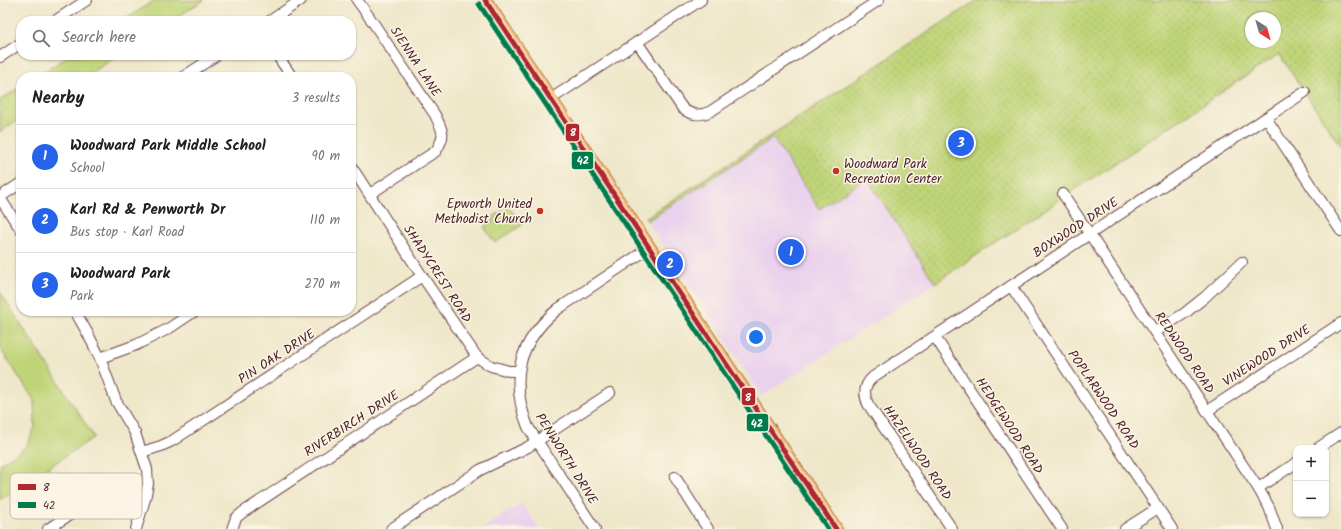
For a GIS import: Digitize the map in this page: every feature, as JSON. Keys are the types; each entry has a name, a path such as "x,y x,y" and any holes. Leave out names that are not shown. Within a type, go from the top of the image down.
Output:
{"main road":[{"path":"485,0 836,529"}],"street":[{"path":"63,16 87,0"},
{"path":"277,16 301,0"},
{"name":"SIENNA LANE","path":"356,0 370,18 434,115 443,135 441,143 436,151 370,194"},
{"path":"551,99 701,0"},
{"path":"637,42 679,105 688,113 700,115 711,111 878,0"},
{"path":"0,57 16,47"},
{"path":"191,72 209,60"},
{"path":"280,60 289,72"},
{"name":"BOXWOOD DRIVE","path":"865,389 868,382 873,377 1305,92"},
{"path":"1266,118 1341,231"},
{"name":"SHADYCREST ROAD","path":"356,173 422,276 477,357 491,366 519,372"},
{"path":"16,186 0,197 16,222"},
{"name":"REDWOOD ROAD","path":"1063,194 1258,488 1269,507 1277,529"},
{"name":"PENWORTH DRIVE","path":"595,529 528,427 521,410 518,392 519,372 523,355 531,338 548,318 564,304 649,248"},
{"path":"1155,332 1184,313 1242,262"},
{"name":"PIN OAK DRIVE","path":"142,452 172,441 422,276"},
{"name":"POPLARWOOD ROAD","path":"1011,286 1172,529"},
{"path":"78,316 100,358 116,401 135,433 142,452 147,469 148,484 142,505"},
{"path":"100,358 136,345 168,329 188,316"},
{"name":"VINEWOOD DRIVE","path":"1207,411 1341,323"},
{"name":"HEDGEWOOD ROAD","path":"935,337 1062,529"},
{"name":"RIVERBIRCH DRIVE","path":"232,529 236,518 242,513 477,357"},
{"name":"HAZELWOOD ROAD","path":"865,389 865,397 868,404 952,529"},
{"path":"391,529 480,470 509,457 537,441 610,393"},
{"path":"1323,445 1341,433"},
{"path":"1258,488 1293,465"},
{"path":"674,477 708,529"},
{"path":"1125,529 1158,508"},
{"path":"48,529 63,519"},
{"path":"136,529 138,519"}],"shaded area":[{"path":"773,138 819,209 867,178 935,283 762,396 647,221"},
{"path":"522,503 539,529 482,529"}],"green space":[{"path":"155,0 204,0 179,16 131,16"},
{"path":"977,0 1341,0 1341,147 1279,54 935,283 867,178 819,209 773,138 647,221 645,218"},
{"path":"62,60 111,60 93,72 44,72"},
{"path":"16,90 16,121 0,132 0,100"},
{"path":"509,207 522,225 495,243 484,227 495,219 493,217"},
{"path":"0,292 94,437 40,473 10,473 10,493 0,500 0,464 26,447 35,427 34,400 0,348"}],"transit line":[{"name":"8","path":"485,0 836,529"},
{"name":"42","path":"479,4 828,529"}],"place":[{"name":"Woodward Park","path":"961,143"},
{"name":"Woodward Park Recreation Center","path":"836,171"},
{"name":"Epworth United Methodist Church","path":"540,211"},
{"name":"Woodward Park Middle School","path":"791,252"},
{"name":"Karl Rd & Penworth Dr","path":"670,264"}]}
